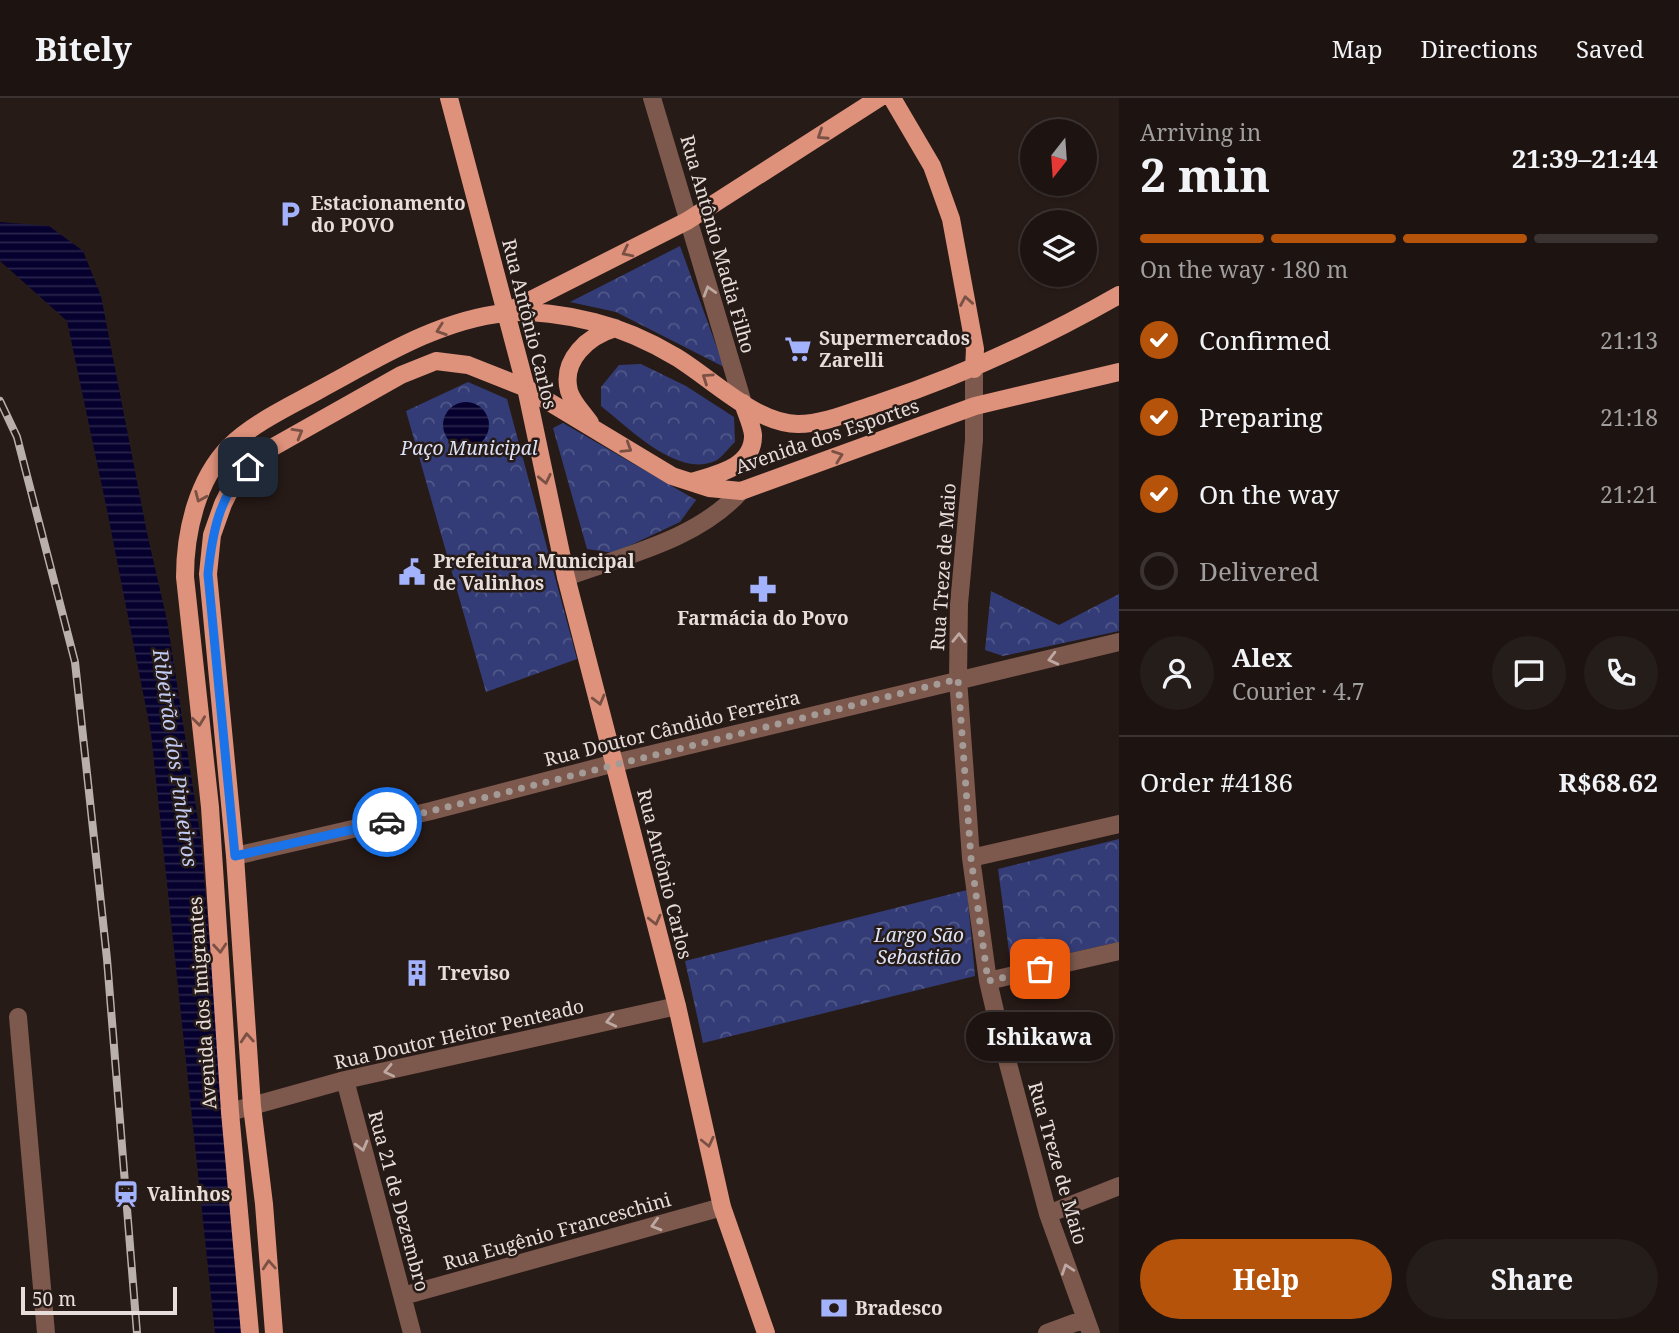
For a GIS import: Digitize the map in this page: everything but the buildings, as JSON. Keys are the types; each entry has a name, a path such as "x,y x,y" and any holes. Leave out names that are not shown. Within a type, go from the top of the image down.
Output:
{"main road":[{"name":"Rua Antônio Carlos","path":"449,98 526,388 566,577 677,1006 722,1207 766,1333"},
{"path":"507,312 687,221 879,98"},
{"name":"Rua Treze de Maio","path":"892,98 932,166 951,219 975,349 974,369"},
{"name":"Avenida dos Esportes","path":"507,312 569,316 615,328 675,357 743,403 774,420 797,424 826,420 974,369 1055,331 1119,295"},
{"name":"Avenida dos Imigrantes","path":"250,1333 230,1112 209,807 185,577 185,544 192,517 214,467 230,446 282,410 421,337 474,319 507,312"},
{"path":"593,427 570,394 566,375 571,362 591,338 615,328"},
{"path":"274,1333 264,1204 252,1106 235,856 208,574 212,535 236,478 259,455 401,375 436,362 468,365 526,388"},
{"name":"Avenida dos Esportes","path":"526,388 672,476 709,488 741,491 975,406 1119,372"},
{"path":"691,482 729,471 748,451 753,436 743,403"}],"street":[{"name":"Rua Antônio Madia Filho","path":"652,98 743,403"},
{"name":"Rua Treze de Maio","path":"974,369 975,406 959,604 958,679 971,858 988,981 1048,1214 1088,1326"},
{"path":"566,577 700,526 722,513 741,491"},
{"name":"Rua Doutor Cândido Ferreira","path":"235,856 387,822 615,763 1119,642"},
{"path":"971,858 1119,824"},
{"path":"988,981 1119,951"},
{"name":"Rua Doutor Heitor Penteado","path":"230,1112 345,1080 677,1006"},
{"path":"18,1017 46,1333"},
{"name":"Rua 21 de Dezembro","path":"345,1080 412,1333"},
{"path":"1048,1214 1119,1186"},
{"name":"Rua Eugênio Franceschini","path":"403,1296 722,1207"},
{"path":"1047,1333 1088,1326"}],"green space":[{"path":"680,246 724,367 616,312 570,302"},
{"path":"641,364 686,386 734,417 735,442 715,461 685,463 654,448 601,406 601,387 619,365"},
{"name":"Paço Municipal","path":"468,382 507,399 577,659 486,692 406,411"},
{"path":"563,423 696,500 680,522 614,553 587,549 553,428"},
{"path":"991,591 1059,625 1119,594 1119,631 1003,656 985,650"},
{"name":"Largo São Sebastião","path":"1119,839 1119,942 1011,966 998,869"},
{"name":"Largo São Sebastião","path":"967,890 975,976 703,1043 685,961"}],"water":[{"name":"Ribeirão dos Pinheiros","path":"0,222 49,226 83,251 101,296 147,533 167,620 201,840 242,1333 215,1333 151,733 67,321 0,261"},
{"path":"466,402 482,409 489,425 482,441 466,448 450,441 443,425 450,409"}],"railway":[{"path":"0,401 17,437 75,662 107,959 137,1333"}],"way so far":[{"path":"387,822 958,679 971,858 988,981 1040,969"}],"place":[{"name":"Estacionamento do POVO","path":"290,214"},
{"name":"Supermercados Zarelli","path":"798,349"},
{"name":"Prefeitura Municipal de Valinhos","path":"412,572"},
{"name":"Farmácia do Povo","path":"763,589"},
{"name":"Ishikawa","path":"1040,969"},
{"name":"Treviso","path":"417,973"},
{"name":"Valinhos","path":"126,1194"},
{"name":"Bradesco","path":"834,1308"}],"route":[{"path":"248,467 236,478 223,504 212,535 208,574 235,856 387,822"}]}
